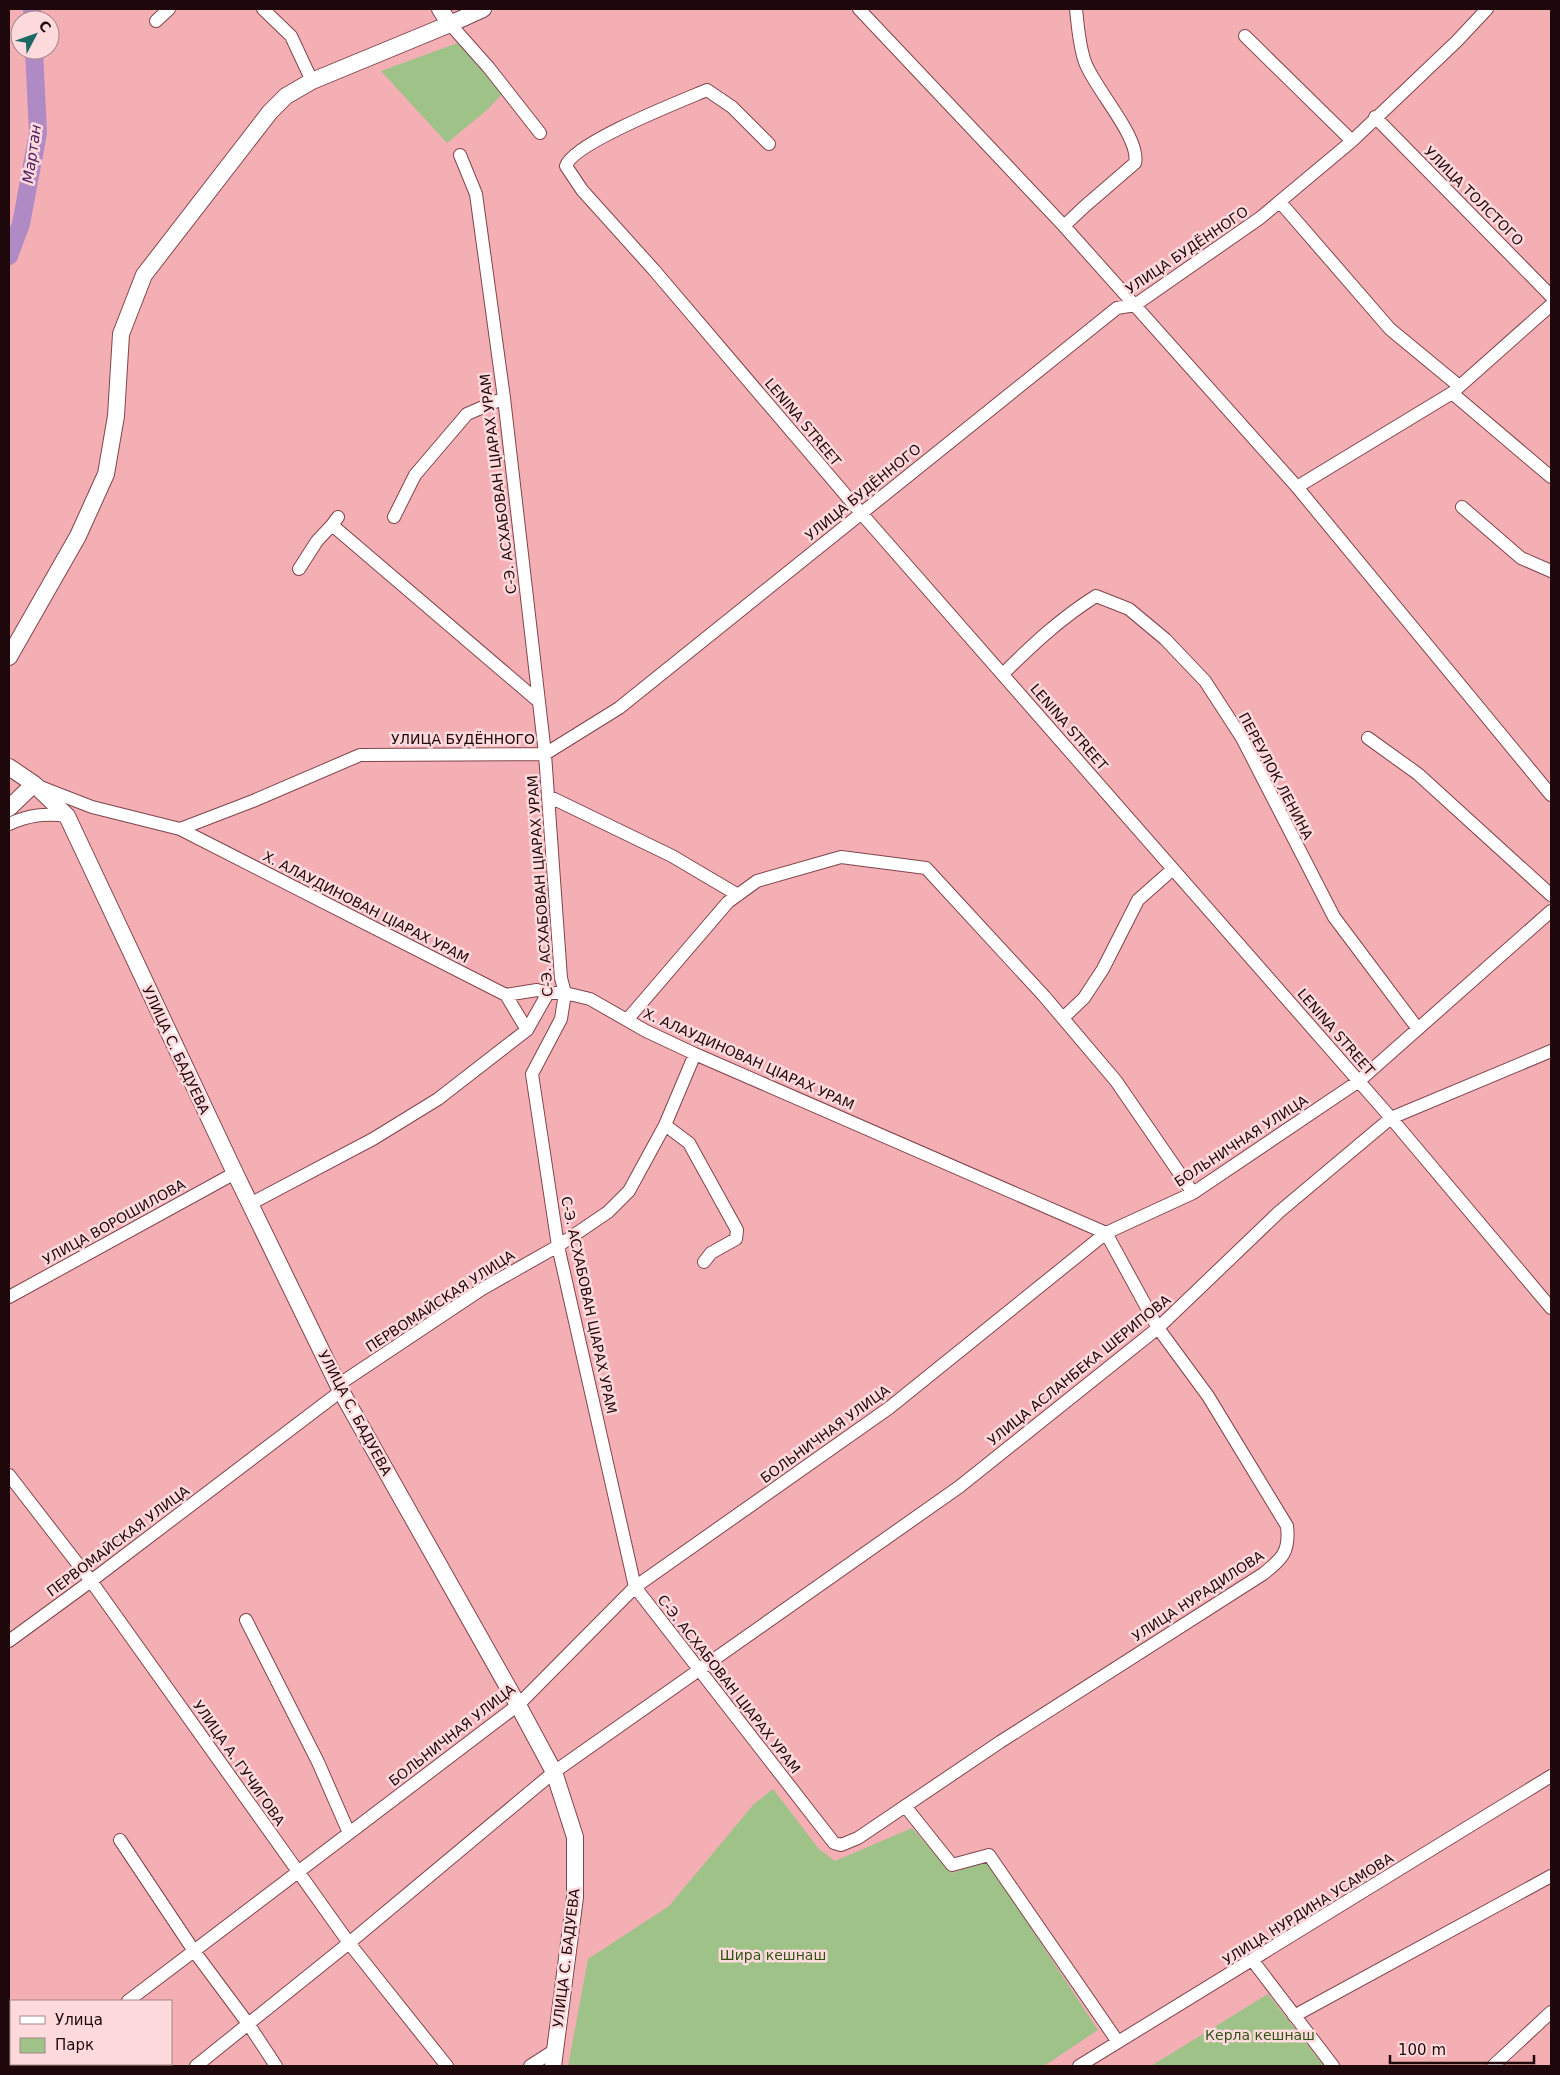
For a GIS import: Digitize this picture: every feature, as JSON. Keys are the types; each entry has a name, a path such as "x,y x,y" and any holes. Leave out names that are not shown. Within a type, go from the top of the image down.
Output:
{"main road":[{"path":"440,9 450,24"},
{"path":"9,658 78,536 106,474 116,416 121,334 144,275 270,112 286,96 312,81 483,9"},
{"name":"УЛИЦА С. БАДУЕВА","path":"9,766 34,784 67,816 235,1173 339,1388 554,1772 575,1837 575,1897 554,2058"},
{"path":"9,808 34,784"}],"street":[{"path":"156,22 169,9"},
{"path":"263,9 291,36 312,81"},
{"path":"858,9 1064,226 1297,486 1551,795"},
{"path":"1064,226 1084,206 1136,163 1137,156 1119,119 1085,63 1080,45 1076,9"},
{"name":"УЛИЦА БУДЁННОГО","path":"180,829 253,801 360,755 545,754 619,708 1117,308 1135,305 1280,202 1352,141 1481,11"},
{"path":"450,24 489,68 540,133"},
{"path":"1245,36 1352,141"},
{"name":"LENINA STREET","path":"769,144 732,107 707,90 592,142 568,160 566,166 582,190 654,270 861,513 1359,1081 1551,1308"},
{"name":"УЛИЦА ТОЛСТОГО","path":"1375,117 1551,296"},
{"name":"С-Э. АСХАБОВАН ЦIАРАХ УРАМ","path":"460,155 476,194 504,398 545,754 560,978 565,993 561,1019 532,1074 558,1246 635,1587 834,1843 841,1845 858,1838 905,1806"},
{"path":"1280,202 1390,329 1551,477"},
{"path":"1297,486 1455,390 1551,305"},
{"path":"394,517 416,476 468,414 504,398"},
{"path":"1462,507 1521,558 1551,571"},
{"path":"299,569 317,540 335,521 538,701"},
{"name":"ПЕРЕУЛОК ЛЕНИНА","path":"1003,674 1042,635 1076,608 1096,596 1129,609 1165,639 1205,681 1242,738 1334,917 1418,1029"},
{"path":"1368,738 1418,774 1551,895"},
{"name":"Х. АЛАУДИНОВАН ЦIАРАХ УРАМ","path":"34,784 92,807 180,829 506,995 537,990 548,993 565,993 590,999 695,1054 1106,1233"},
{"path":"548,796 672,856 738,895"},
{"path":"9,824 30,816 47,813 67,816"},
{"path":"627,1020 728,902 757,881 841,857 926,868 1062,1018 1116,1081 1193,1193"},
{"path":"1062,1018 1084,998 1103,969 1138,900 1173,869"},
{"name":"БОЛЬНИЧНАЯ УЛИЦА","path":"129,2000 518,1705 635,1587 889,1408 1106,1233 1193,1193 1359,1081 1551,911"},
{"path":"250,1204 373,1139 422,1109 479,1069 527,1030 548,993"},
{"path":"506,995 527,1030"},
{"name":"УЛИЦА АСЛАНБЕКА ШЕРИПОВА","path":"196,2066 349,1943 554,1772 959,1487 1158,1328 1279,1212 1391,1118 1551,1051"},
{"name":"ПЕРВОМАЙСКАЯ УЛИЦА","path":"9,1641 91,1581 339,1388 482,1289 558,1246 608,1212 629,1191 665,1125 695,1054"},
{"path":"665,1125 690,1143 737,1230 736,1239 711,1253 704,1262"},
{"name":"УЛИЦА ВОРОШИЛОВА","path":"9,1297 235,1173"},
{"path":"1106,1233 1158,1328"},
{"name":"УЛИЦА НУРАДИЛОВА","path":"905,1806 1000,1742 1262,1574 1276,1564 1285,1552 1288,1541 1287,1526 1208,1396 1158,1328"},
{"name":"УЛИЦА А. ГУЧИГОВА","path":"9,1475 91,1581 349,1943 447,2066"},
{"path":"246,1620 318,1762 349,1833"},
{"name":"УЛИЦА НУРДИНА УСАМОВА","path":"1079,2066 1253,1961 1551,1776"},
{"path":"905,1806 952,1866 990,1855 1118,2042"},
{"path":"120,1840 194,1952 249,2025 276,2066"},
{"path":"1294,2016 1551,1876"},
{"path":"1253,1961 1333,2066"},
{"path":"1493,2066 1551,2012"},
{"path":"530,2066 554,2058"}],"green space":[{"path":"463,41 504,92 487,110 447,143 381,71"},
{"name":"Шира кешнаш","path":"773,1789 819,1849 835,1861 912,1828 952,1873 987,1861 1098,2030 1044,2066 568,2066 588,1959 669,1906 753,1805"},
{"name":"Керла кешнаш","path":"1268,1994 1324,2066 1151,2066"}],"waterway":[{"name":"Мартан","path":"9,256 21,224 38,133 34,60"}]}
